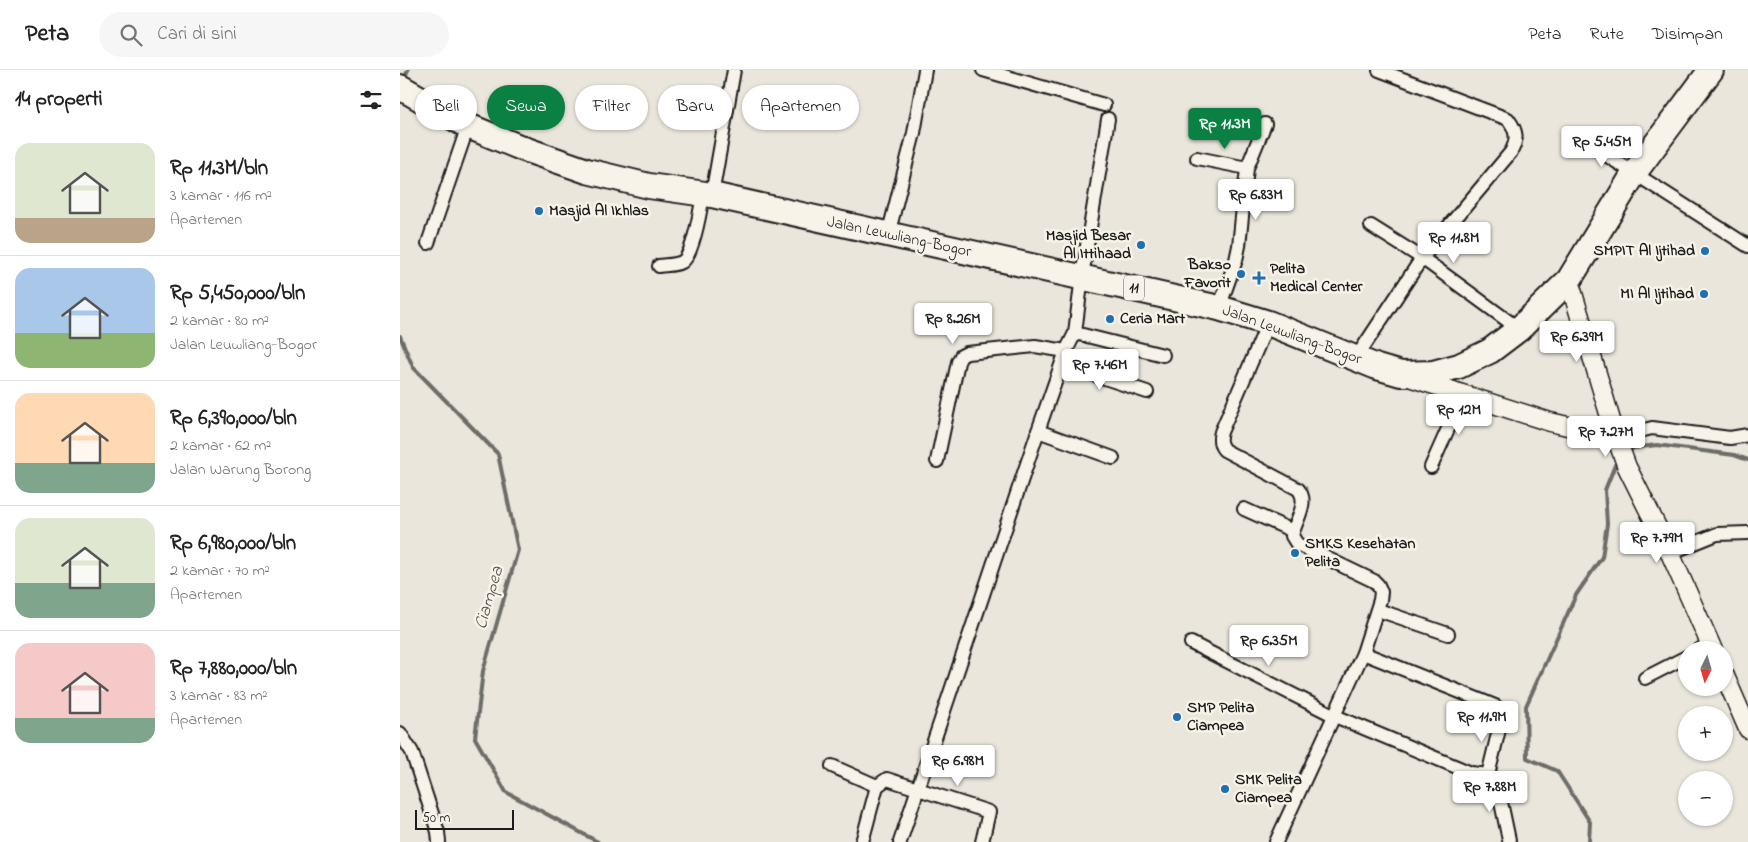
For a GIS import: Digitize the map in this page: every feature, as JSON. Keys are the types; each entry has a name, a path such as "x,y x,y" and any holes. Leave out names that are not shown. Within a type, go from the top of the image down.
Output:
{"highway":[{"name":"Jalan Leuwliang-Bogor","path":"477,130 524,149 587,171 649,186 707,195 1082,276 1220,308 1268,323 1377,367 1402,374 1433,373 1459,366 1490,351 1519,329 1569,280 1635,172 1711,70"},
{"name":"Jalan Leuwliang-Bogor","path":"400,87 415,96"}],"main road":[{"path":"1569,280 1616,437 1627,466 1670,553 1704,641"},
{"path":"1402,374 1550,422 1616,437"},
{"path":"1733,694 1748,728"}],"street":[{"path":"659,266 683,262 687,257 707,195 734,70"},
{"path":"888,235 914,133 925,70"},
{"path":"983,70 1104,105"},
{"path":"1356,358 1422,258 1511,152 1516,143 1514,126 1508,119 1379,70"},
{"path":"900,842 1038,432 1066,351 1075,333 1082,276 1108,119"},
{"path":"1220,308 1239,246 1247,168 1265,124"},
{"path":"428,243 467,130"},
{"path":"1584,141 1748,246"},
{"path":"1197,158 1247,168"},
{"path":"1370,226 1422,258 1519,329"},
{"path":"1268,323 1221,432 1219,440 1221,446 1224,450 1298,489 1303,502 1293,530 1293,540 1297,544 1374,581 1381,592 1378,610 1363,653 1276,842"},
{"path":"1075,333 1163,355"},
{"path":"937,461 958,362 961,356 967,353 1035,346 1066,351"},
{"path":"1062,364 1147,392"},
{"path":"1431,466 1463,395"},
{"path":"1616,437 1652,428 1730,438 1748,436"},
{"path":"1038,432 1113,458"},
{"path":"1244,508 1293,530"},
{"path":"1670,553 1717,534 1746,533"},
{"path":"1378,610 1448,634"},
{"path":"1191,643 1335,716 1471,772 1488,775 1494,780 1498,788 1510,840"},
{"path":"1363,653 1495,706 1501,711 1502,717 1488,775"},
{"path":"1645,678 1678,660"},
{"path":"400,733 412,752 438,832 439,842"},
{"path":"832,766 877,786"},
{"path":"862,842 877,786 887,779 989,812 982,842"}],"waterway":[{"name":"Ciampea","path":"404,79 408,70"},
{"name":"Ciampea","path":"400,336 413,367 498,454 518,550 483,671 475,738 506,792 598,842"},
{"path":"1628,453 1633,448 1657,445 1734,455 1748,460"},
{"path":"1589,842 1590,822 1557,771 1527,758 1526,706 1576,595 1602,557 1607,524 1605,490 1615,465 1619,461"}],"place":[{"name":"Masjid Al Ikhlas","path":"539,211"},
{"name":"Masjid Besar Al Ittihaad","path":"1141,245"},
{"name":"SMPIT Al Ijtihad","path":"1705,251"},
{"name":"Bakso Favorit","path":"1241,274"},
{"name":"Pelita Medical Center","path":"1259,278"},
{"name":"MI Al Ijtihad","path":"1704,294"},
{"name":"Ceria Mart","path":"1110,319"},
{"name":"SMKS Kesehatan Pelita","path":"1295,553"},
{"name":"SMP Pelita Ciampea","path":"1177,717"},
{"name":"SMK Pelita Ciampea","path":"1225,789"}]}
